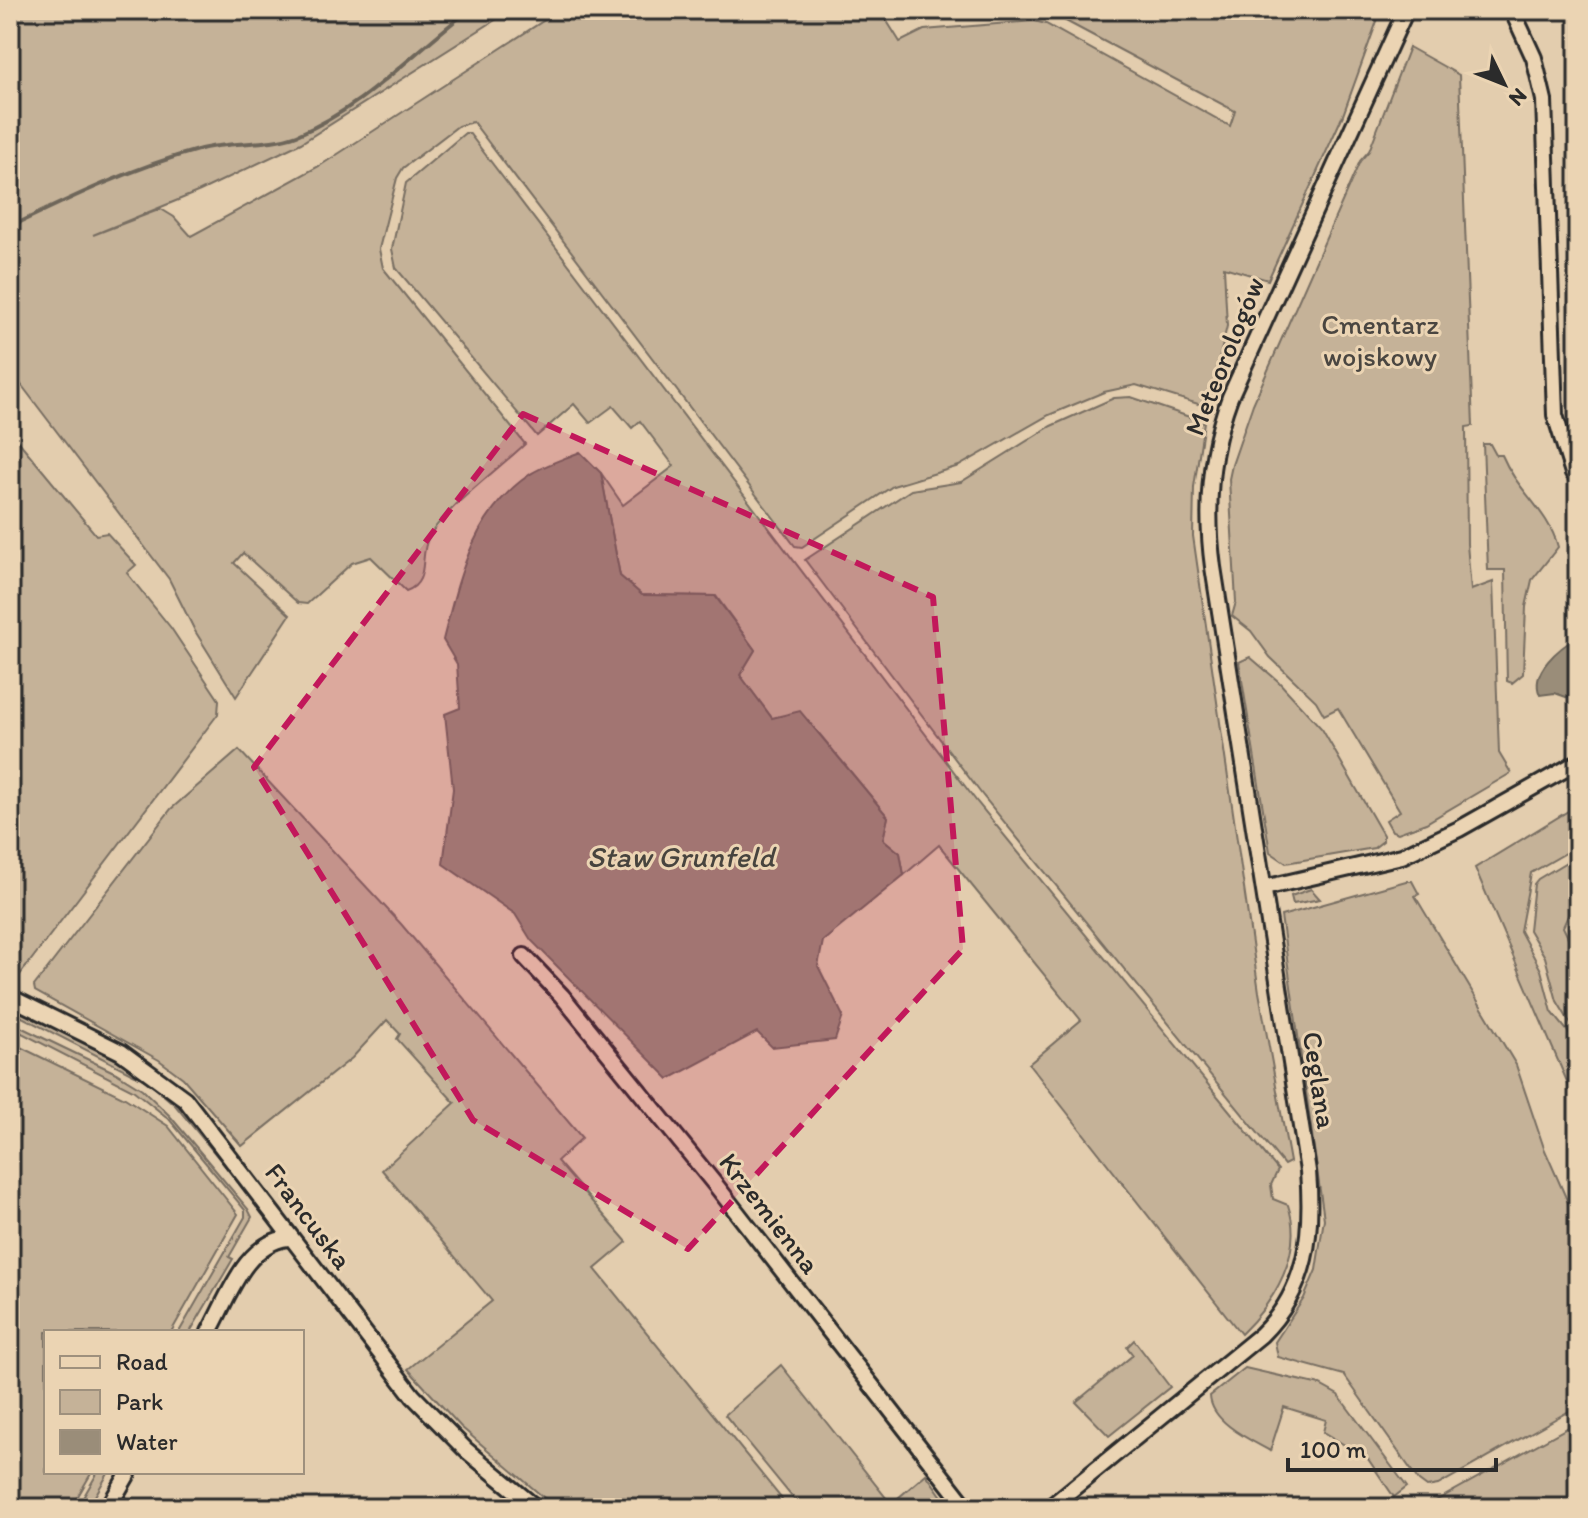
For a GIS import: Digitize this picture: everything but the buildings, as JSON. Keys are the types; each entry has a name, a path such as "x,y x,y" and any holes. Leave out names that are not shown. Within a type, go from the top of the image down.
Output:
{"street":[{"name":"Meteorologów","path":"1264,888 1211,550 1208,504 1212,461 1221,419 1239,375 1406,10"},
{"path":"1512,10 1527,37 1542,87 1549,184 1555,415 1573,473"},
{"path":"1264,888 1402,856 1459,829 1578,762"},
{"name":"Ceglana","path":"1049,1508 1261,1335 1279,1315 1305,1263 1312,1214 1308,1171 1264,888"},
{"name":"Krzemienna","path":"524,956 562,996 718,1188 967,1508"},
{"name":"Francuska","path":"10,997 121,1052 177,1092 225,1149 288,1238 296,1243 436,1423 536,1508"},
{"path":"210,1330 254,1253 274,1240 288,1238"},
{"path":"108,1508 128,1474"}],"highlighted area":[{"path":"523,414 933,597 963,949 688,1249 473,1120 254,767"}],"green space":[{"path":"10,10 511,10 301,143 200,191 93,235 161,209 174,217 191,236 321,165 560,10 880,10 900,42 924,30 1034,21 1046,24 1230,126 1235,111 1045,10 1381,10 1343,115 1268,280 1224,267 1227,326 1208,407 1136,385 1104,392 1049,415 959,466 893,486 802,547 795,546 473,122 458,126 403,168 397,178 379,249 383,268 525,444 436,526 426,544 419,581 406,591 371,557 352,563 307,604 298,603 243,553 234,563 290,615 236,697 195,631 169,579 10,370"},
{"name":"Cmentarz wojskowy","path":"1409,47 1459,75 1473,426 1466,427 1467,544 1471,590 1493,582 1499,753 1511,773 1426,823 1398,833 1392,831 1386,820 1400,811 1338,708 1324,715 1316,701 1270,657 1251,631 1232,616 1236,602 1229,479 1253,404 1360,161 1369,151"},
{"path":"465,133 469,133 977,802 1278,1170 1271,1185 1273,1199 1288,1205 1292,1223 1289,1258 1265,1307 1241,1334 1029,1064 1081,1020 939,845 904,875 900,853 883,839 888,817 818,732 772,718 740,675 755,650 716,596 642,595 620,576 601,473 623,505 674,466 640,421 632,428 613,406 590,423 574,404 537,436 396,268 392,249 406,183"},
{"path":"1131,397 1204,422 1194,487 1193,536 1259,992 1290,1162 1284,1165 983,796 805,560 911,490 961,482 1051,426 1114,398"},
{"path":"10,431 96,535 107,533 136,565 127,573 171,628 219,700 218,714 16,980 10,983"},
{"path":"1483,444 1490,444 1496,455 1502,455 1547,522 1558,547 1532,580 1526,607 1523,674 1512,683 1507,681 1505,570 1488,570"},
{"path":"1250,657 1278,681 1322,729 1383,835 1383,841 1374,848 1286,863 1270,852 1239,662"},
{"path":"239,750 401,924 582,1138 557,1161 627,1242 595,1269 781,1498 785,1508 556,1508 461,1427 408,1369 492,1301 382,1170 455,1103 397,1039 400,1034 387,1020 352,1058 242,1146 183,1078 159,1060 35,991 34,986 171,809"},
{"path":"1578,805 1578,846 1531,873 1520,931 1541,970 1552,1012 1578,1044 1578,1107 1475,868"},
{"path":"1578,855 1578,893 1563,927 1578,958 1578,1036 1557,1001 1545,957 1529,930 1534,884"},
{"path":"1412,881 1419,894 1415,896 1516,1065 1544,1148 1578,1225 1578,1406 1438,1485 1427,1487 1419,1481 1344,1375 1278,1357 1275,1342 1304,1298 1316,1270 1324,1219 1281,916"},
{"path":"1311,889 1320,899 1293,904 1291,896"},
{"path":"15,1007 97,1049 148,1081 171,1100 193,1121 237,1180 175,1105 147,1081 14,1013"},
{"path":"10,1022 116,1073 142,1089 170,1116 248,1209 252,1217 229,1257 233,1259 191,1330 180,1330 245,1217 245,1210 169,1119 133,1090 10,1027"},
{"path":"10,1042 125,1098 168,1126 238,1214 172,1330 44,1330 44,1474 91,1474 71,1508 10,1508"},
{"path":"1134,1340 1170,1387 1109,1436 1076,1402 1133,1355 1127,1347"},
{"path":"781,1365 891,1504 926,1474 950,1508 801,1508 725,1415"},
{"path":"1245,1368 1320,1385 1338,1395 1407,1487 1394,1497 1368,1459 1323,1432 1326,1420 1284,1407 1270,1451 1233,1429 1217,1414 1210,1396"},
{"path":"1578,1422 1578,1508 1423,1508"},
{"path":"97,1474 108,1474 88,1508 77,1508"}],"water":[{"name":"Staw Grunfeld","path":"580,452 601,473 620,576 642,595 715,596 755,650 740,675 772,718 800,711 888,817 883,839 900,853 904,875 823,941 818,966 843,1016 835,1040 772,1047 757,1032 669,1079 531,940 515,914 443,864 453,789 445,714 460,708 457,664 443,640 462,571 481,528 510,491 535,471"},
{"path":"1578,637 1578,691 1569,698 1555,693 1540,695 1538,686 1542,669 1555,654"}],"waterway":[{"path":"10,227 104,184 176,156 213,147 286,138 321,124 366,95 469,10"}]}
